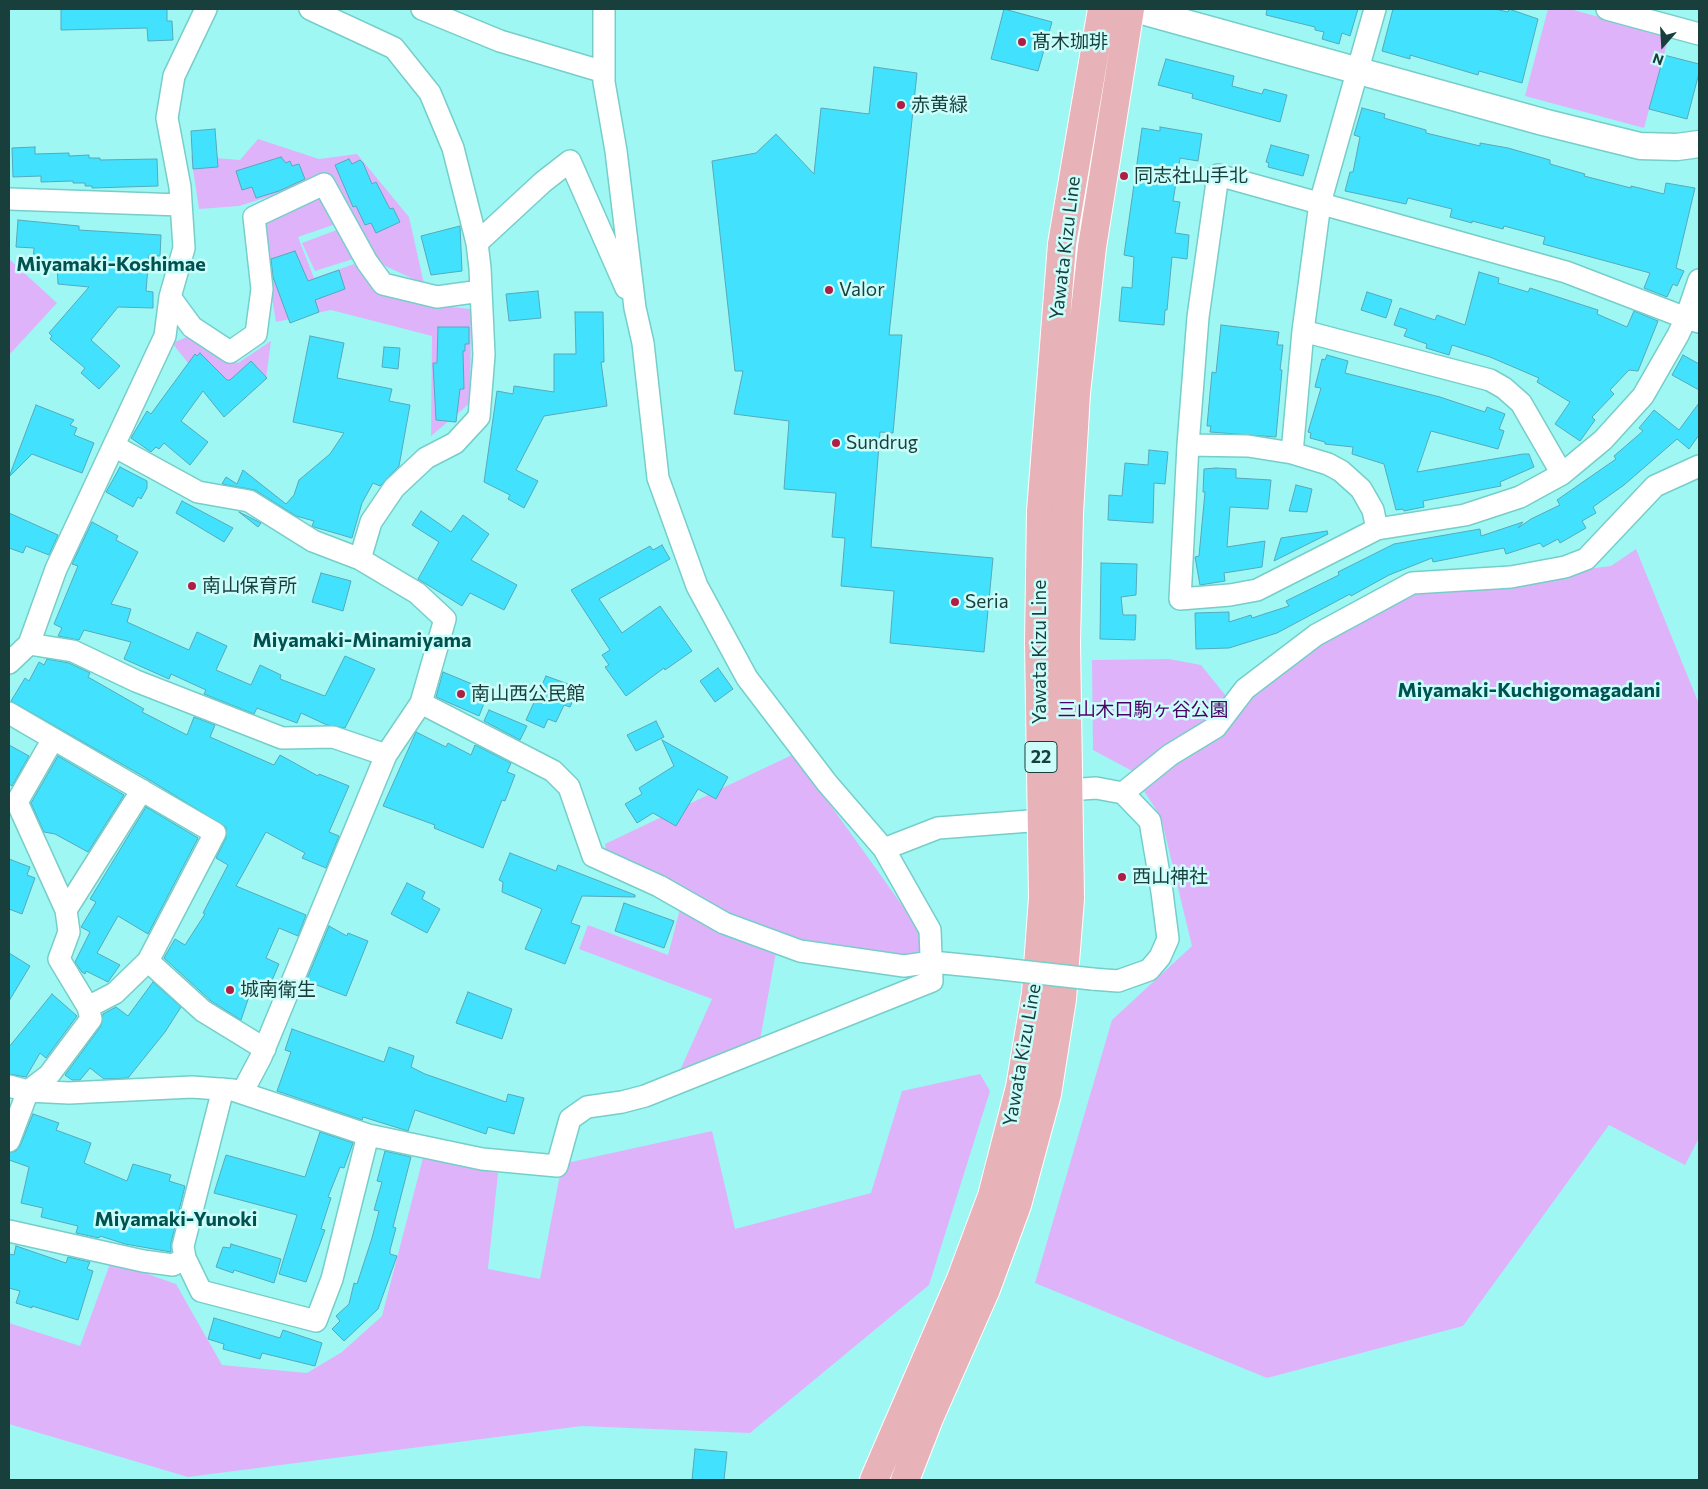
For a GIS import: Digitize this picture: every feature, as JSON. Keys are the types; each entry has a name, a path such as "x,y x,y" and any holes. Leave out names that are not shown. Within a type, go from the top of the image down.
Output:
{"main road":[{"name":"Yawata Kizu Line","path":"874,1480 961,1279 992,1196 1020,1087 1036,993 1043,898 1038,643 1041,511 1062,244 1102,9"},
{"name":"Yawata Kizu Line","path":"906,1480 930,1416 986,1289 1017,1205 1047,1094 1062,999 1069,908 1066,632 1068,513 1076,393 1092,247 1130,9"}],"street":[{"path":"9,663 29,644 56,569 165,336 170,297 184,248 181,205 167,118 174,76 206,9"},
{"path":"310,9 394,48 430,93 453,148 477,243 484,355 479,417 455,442 426,458 394,488 372,522 360,559"},
{"path":"422,9 500,41 604,72"},
{"path":"19,1088 69,1093 192,1088 233,1090 368,1135 482,1158 557,1166 570,1119 587,1107 622,1102 645,1096 932,981 930,930 884,849 827,783 747,678 697,586 658,478 643,343 635,308 604,72 604,9"},
{"path":"1135,9 1543,122 1640,146 1677,147 1699,144"},
{"path":"1292,453 1303,331 1320,202 1375,9"},
{"path":"1607,9 1636,13 1699,34"},
{"path":"477,243 543,182 570,162 635,308"},
{"path":"1693,320 1566,272 1218,175 1198,317 1188,445 1180,599 1230,595 1258,590 1377,529 1464,515 1520,497 1562,474 1603,440 1643,396 1693,320 1699,280"},
{"path":"170,297 192,327 230,352 256,334 262,289 254,217 324,184 367,262 383,284 437,297 481,291"},
{"path":"9,198 181,205"},
{"path":"1303,331 1474,375 1504,388 1521,403 1562,474"},
{"path":"1188,445 1248,446 1292,453 1328,464 1352,480 1368,499 1377,529"},
{"path":"114,446 198,492 250,501 314,541 360,559 417,593 445,620 421,703 386,755 265,1049 233,1090 183,1246 185,1258 201,1291 316,1321 332,1279 368,1135"},
{"path":"1123,793 1170,755 1216,727 1245,689 1316,635 1412,583 1511,576 1565,567 1586,559 1655,486 1699,466"},
{"path":"29,644 73,651 136,681 282,738 333,737 386,755"},
{"path":"421,703 553,771 569,787 593,856 659,886 724,923 800,951 904,966 932,962 1118,981 1149,970 1160,957 1168,939 1150,821 1123,793 1096,788 1069,790 1042,820 938,828 884,849"},
{"path":"9,713 215,833 148,961 115,993 88,1007"},
{"path":"19,1088 49,1075 91,1019 88,1007 59,959 69,932 66,910 17,802 53,739"},
{"path":"66,910 142,790"},
{"path":"148,961 203,1011 265,1049"},
{"path":"9,1141 19,1088"},
{"path":"9,1231 143,1262 173,1265 185,1258"}],"green space":[{"path":"1548,9 1570,9 1669,36 1644,128 1525,96"},
{"path":"258,139 319,159 357,154 409,217 424,284 379,263 333,176 239,206 199,209 191,156 240,160"},
{"path":"320,199 336,224 298,237 314,278 354,264 372,287 432,305 471,309 470,403 431,436 432,336 331,310 276,322 258,215"},
{"path":"342,228 353,259 315,271 302,243"},
{"path":"9,259 57,303 9,355"},
{"path":"187,337 238,363 271,341 266,379 226,410 172,343"},
{"path":"1636,549 1699,704 1699,1138 1685,1165 1609,1125 1463,1326 1267,1378 1035,1283 1112,1020 1192,946 1161,817 1140,785 1321,640 1415,590 1611,566"},
{"name":"三山木口駒ヶ谷公園","path":"1169,659 1201,665 1230,701 1187,742 1134,772 1093,750 1092,660"},
{"path":"794,754 922,933 926,963 792,940 720,913 606,852 605,844"},
{"path":"681,905 776,952 760,1040 678,1075 712,999 579,949 588,925 668,955"},
{"path":"980,1074 990,1091 929,1285 750,1433 582,1426 188,1477 9,1424 9,1323 80,1346 111,1261 176,1284 222,1365 307,1373 342,1352 382,1316 423,1158 498,1173 488,1269 540,1279 562,1164 712,1131 735,1229 871,1193 902,1091"}],"building":[{"path":"61,9 167,9 167,21 172,21 173,40 148,41 147,28 61,30"},
{"path":"1004,9 1052,22 1038,71 991,59"},
{"path":"1267,9 1358,9 1350,36 1342,33 1339,44 1322,39 1324,32 1315,30 1315,27 1266,15"},
{"path":"1393,9 1495,9 1508,12 1509,9 1538,19 1522,83 1479,71 1478,75 1410,55 1410,59 1382,51"},
{"path":"1664,55 1699,64 1699,73 1687,119 1649,109"},
{"path":"1166,59 1234,76 1232,86 1262,94 1264,89 1287,95 1280,122 1192,98 1193,94 1158,85"},
{"path":"874,67 917,73 889,335 902,335 893,433 880,432 871,547 993,558 984,652 890,643 894,591 841,586 845,538 832,537 836,493 784,489 789,421 734,414 743,371 735,371 712,161 756,153 776,134 814,174 821,108 869,114"},
{"path":"1362,108 1385,114 1384,118 1426,130 1426,133 1480,146 1480,143 1508,148 1550,160 1550,164 1585,174 1584,176 1631,188 1631,186 1664,194 1666,183 1695,188 1676,268 1684,271 1677,286 1673,284 1667,297 1644,288 1650,273 1543,244 1545,237 1504,226 1503,229 1450,217 1452,209 1408,198 1406,204 1345,191 1350,172 1353,172 1360,137 1354,135"},
{"path":"1160,127 1202,134 1198,161 1180,158 1173,201 1180,202 1175,233 1189,235 1187,259 1172,257 1164,325 1119,321 1122,287 1132,288 1134,257 1124,255 1142,128 1160,131"},
{"path":"215,129 218,167 193,169 191,131"},
{"path":"1271,145 1309,155 1303,176 1268,167 1269,163 1266,162"},
{"path":"35,147 35,154 69,153 69,156 89,155 89,158 100,158 100,160 157,159 158,186 92,188 92,186 85,186 85,183 73,183 73,181 41,182 41,176 13,177 12,148"},
{"path":"281,157 286,163 290,161 292,166 299,164 305,179 279,191 256,198 252,187 242,190 236,171"},
{"path":"349,159 352,164 360,160 363,163 372,184 376,182 390,209 393,208 400,222 376,233 371,223 365,225 356,206 353,207 335,165"},
{"path":"18,220 79,226 79,230 161,235 160,256 149,255 146,291 153,292 153,308 118,307 91,340 120,366 99,389 81,373 85,368 50,339 52,336 49,333 89,287 58,284 57,265 33,262 34,248 16,247"},
{"path":"460,226 462,271 431,275 421,236"},
{"path":"295,251 308,281 339,270 345,289 315,300 319,312 290,323 273,277 271,259"},
{"path":"1479,272 1499,278 1498,283 1528,292 1530,288 1598,310 1597,314 1627,327 1634,311 1658,321 1638,371 1629,370 1610,390 1614,394 1592,417 1595,420 1580,441 1555,424 1570,402 1537,382 1539,378 1490,357 1452,345 1449,355 1426,348 1427,344 1404,336 1407,329 1394,325 1400,308 1435,320 1437,315 1465,325"},
{"path":"538,291 541,318 509,321 506,294"},
{"path":"1367,292 1392,300 1386,318 1361,310"},
{"path":"575,312 603,312 604,362 601,362 607,406 544,416 516,470 538,481 524,508 508,499 510,495 484,482 497,391 513,394 514,386 554,392 554,354 576,354"},
{"path":"1221,325 1279,332 1277,345 1283,345 1276,437 1210,432 1211,426 1207,426 1212,372 1216,373"},
{"path":"438,327 469,327 469,344 465,344 465,351 463,351 464,389 460,389 456,422 436,420 433,363 437,363"},
{"path":"310,336 344,343 337,378 392,389 389,401 410,405 399,466 380,486 373,483 362,503 352,538 314,527 312,526 314,521 296,516 255,490 222,484 226,477 237,484 243,470 286,504 294,495 299,480 330,454 344,433 293,422"},
{"path":"384,347 400,348 398,369 382,367"},
{"path":"200,353 227,380 230,380 251,361 267,378 224,417 203,391 181,421 208,442 190,465 164,443 159,449 156,447 151,452 131,438 147,411 151,414 195,354 197,356"},
{"path":"1327,355 1348,361 1345,373 1440,397 1485,412 1487,407 1505,414 1499,429 1504,431 1498,449 1431,431 1417,472 1523,454 1529,454 1534,467 1500,482 1501,486 1423,501 1424,507 1404,511 1403,509 1396,510 1384,464 1352,454 1353,447 1325,444 1325,442 1310,438 1311,433 1308,432 1321,388 1315,387 1322,359 1325,360"},
{"path":"1683,355 1699,364 1699,390 1672,375"},
{"path":"1699,403 1699,435 1689,449 1677,439 1624,485 1593,507 1596,513 1582,521 1586,528 1560,543 1558,539 1543,547 1540,543 1506,554 1504,548 1433,562 1432,558 1389,575 1277,633 1229,648 1196,649 1195,613 1229,612 1229,622 1251,615 1252,618 1289,606 1286,601 1339,575 1338,572 1394,544 1480,529 1481,536 1523,522 1518,528 1531,519 1560,505 1557,500 1616,459 1614,456 1643,431 1639,428 1654,410 1679,430"},
{"path":"36,405 74,420 70,425 77,428 74,435 94,443 82,473 32,454 9,477"},
{"path":"1149,450 1168,452 1165,484 1154,483 1153,523 1108,520 1109,495 1122,496 1125,463 1148,465"},
{"path":"120,467 147,481 147,488 141,499 138,497 133,507 106,492"},
{"path":"1204,469 1236,469 1236,478 1271,480 1268,509 1230,507 1227,547 1265,541 1262,567 1224,573 1225,581 1200,585 1195,557 1199,556 1205,492 1203,492"},
{"path":"1296,485 1312,489 1307,512 1289,511"},
{"path":"182,501 233,528 224,542 176,513"},
{"path":"421,511 451,532 463,515 489,534 471,560 517,585 504,610 470,593 462,606 418,579 439,542 412,525"},
{"path":"239,512 261,523 258,527"},
{"path":"9,513 58,535 49,555 26,546 23,553 9,548"},
{"path":"92,522 118,536 116,540 138,552 111,604 131,609 127,622 189,650 197,632 227,646 216,670 251,685 260,665 281,675 280,679 325,696 345,656 375,669 345,728 327,725 301,713 297,723 257,708 254,714 204,694 206,690 171,674 169,679 124,659 131,642 84,630 79,640 58,636 62,628 54,624 78,566 72,564"},
{"path":"1327,531 1328,534 1274,561 1281,538"},
{"path":"662,545 670,559 599,599 622,633 660,606 692,651 665,670 664,668 626,696 605,667 609,665 602,655 610,650 571,590 650,546 653,550"},
{"path":"1101,563 1137,564 1136,595 1121,597 1123,615 1136,615 1135,640 1100,639"},
{"path":"321,573 351,581 343,611 312,602"},
{"path":"47,659 69,663 90,673 88,677 144,709 142,712 187,735 194,717 215,725 210,737 274,765 280,755 318,776 319,774 349,786 329,832 339,836 326,868 302,858 305,853 266,832 236,886 306,915 298,936 279,928 266,958 279,964 270,985 255,979 241,1020 211,1001 164,958 175,939 185,945 205,914 203,913 228,865 216,858 226,838 226,827 148,779 11,701 25,678 29,681 39,662 44,665"},
{"path":"718,668 733,689 715,702 700,681"},
{"name":"南山西公民館","path":"443,672 489,691 479,716 436,697"},
{"path":"546,676 579,688 570,707 564,705 556,722 548,719 544,728 526,720"},
{"path":"489,710 527,726 520,740 484,721"},
{"path":"656,721 664,737 636,751 627,735"},
{"path":"416,732 446,747 448,743 471,755 475,745 511,763 507,772 515,775 505,801 502,800 483,848 434,828 435,825 383,806"},
{"path":"662,740 728,777 716,799 698,789 676,826 653,813 637,823 625,804 642,794 639,788 674,766"},
{"path":"9,745 29,756 12,786 9,784"},
{"path":"58,756 124,795 88,852 55,834 44,832 31,803"},
{"path":"146,807 198,838 148,934 118,916 97,953 120,965 108,982 86,971 85,974 75,962 90,932 81,927 96,902 90,899"},
{"path":"510,853 556,871 558,865 635,895 635,897 582,896 571,923 580,926 565,964 525,949 542,909 502,892 503,882 499,880"},
{"path":"9,859 30,867 27,875 35,878 22,914 9,909"},
{"path":"407,883 425,892 422,899 440,909 427,933 391,914"},
{"path":"624,903 674,921 664,948 615,931"},
{"path":"329,926 347,936 348,933 368,941 346,996 306,981"},
{"path":"9,953 30,966 9,1001"},
{"path":"153,982 181,1007 165,1032 128,1078 104,1079 90,1068 80,1080 72,1080 65,1075 101,1026 103,1014 116,1007 128,1016"},
{"path":"468,992 512,1009 502,1039 456,1023"},
{"path":"52,994 77,1016 46,1058 40,1053 26,1077 9,1074 9,1047"},
{"path":"292,1029 384,1062 389,1047 414,1056 411,1067 425,1074 506,1102 508,1094 524,1098 514,1134 488,1127 486,1134 415,1110 408,1131 363,1117 362,1120 277,1091 291,1052 285,1050"},
{"path":"33,1114 59,1123 56,1130 91,1143 84,1163 127,1181 133,1164 171,1175 169,1181 185,1186 171,1243 171,1252 125,1244 100,1236 99,1238 76,1233 78,1226 41,1217 43,1208 21,1203 29,1167 9,1160 9,1153 16,1151 20,1146"},
{"path":"320,1132 353,1143 344,1168 340,1167 328,1197 331,1198 321,1229 325,1230 306,1282 279,1274 297,1215 214,1193 226,1155 305,1177"},
{"path":"385,1151 411,1157 393,1227 396,1228 390,1254 397,1256 378,1309 344,1341 332,1329 340,1321 336,1316 349,1304 354,1283 357,1284 372,1238 379,1211 374,1210 382,1182 377,1181"},
{"path":"231,1244 281,1259 274,1283 234,1270 233,1273 216,1267 223,1247 230,1248"},
{"path":"16,1246 66,1263 68,1257 90,1262 87,1269 93,1271 78,1320 16,1303 20,1291 9,1288 9,1254 14,1255"},
{"path":"214,1318 280,1338 283,1330 322,1343 315,1366 262,1353 260,1359 223,1349 224,1344 208,1339"},
{"path":"695,1449 727,1452 724,1480 692,1480"}],"place":[{"name":"髙木珈琲","path":"1022,42"},
{"name":"赤黄緑","path":"901,105"},
{"name":"同志社山手北","path":"1124,176"},
{"name":"Valor","path":"829,290"},
{"name":"Sundrug","path":"836,443"},
{"name":"南山保育所","path":"192,586"},
{"name":"Seria","path":"955,602"},
{"name":"南山西公民館","path":"461,694"},
{"name":"西山神社","path":"1122,877"},
{"name":"城南衛生","path":"230,990"}],"district":[{"name":"Miyamaki-Koshimae","path":"111,264"},
{"name":"Miyamaki-Minamiyama","path":"362,640"},
{"name":"Miyamaki-Kuchigomagadani","path":"1529,690"},
{"name":"Miyamaki-Yunoki","path":"176,1219"}]}
